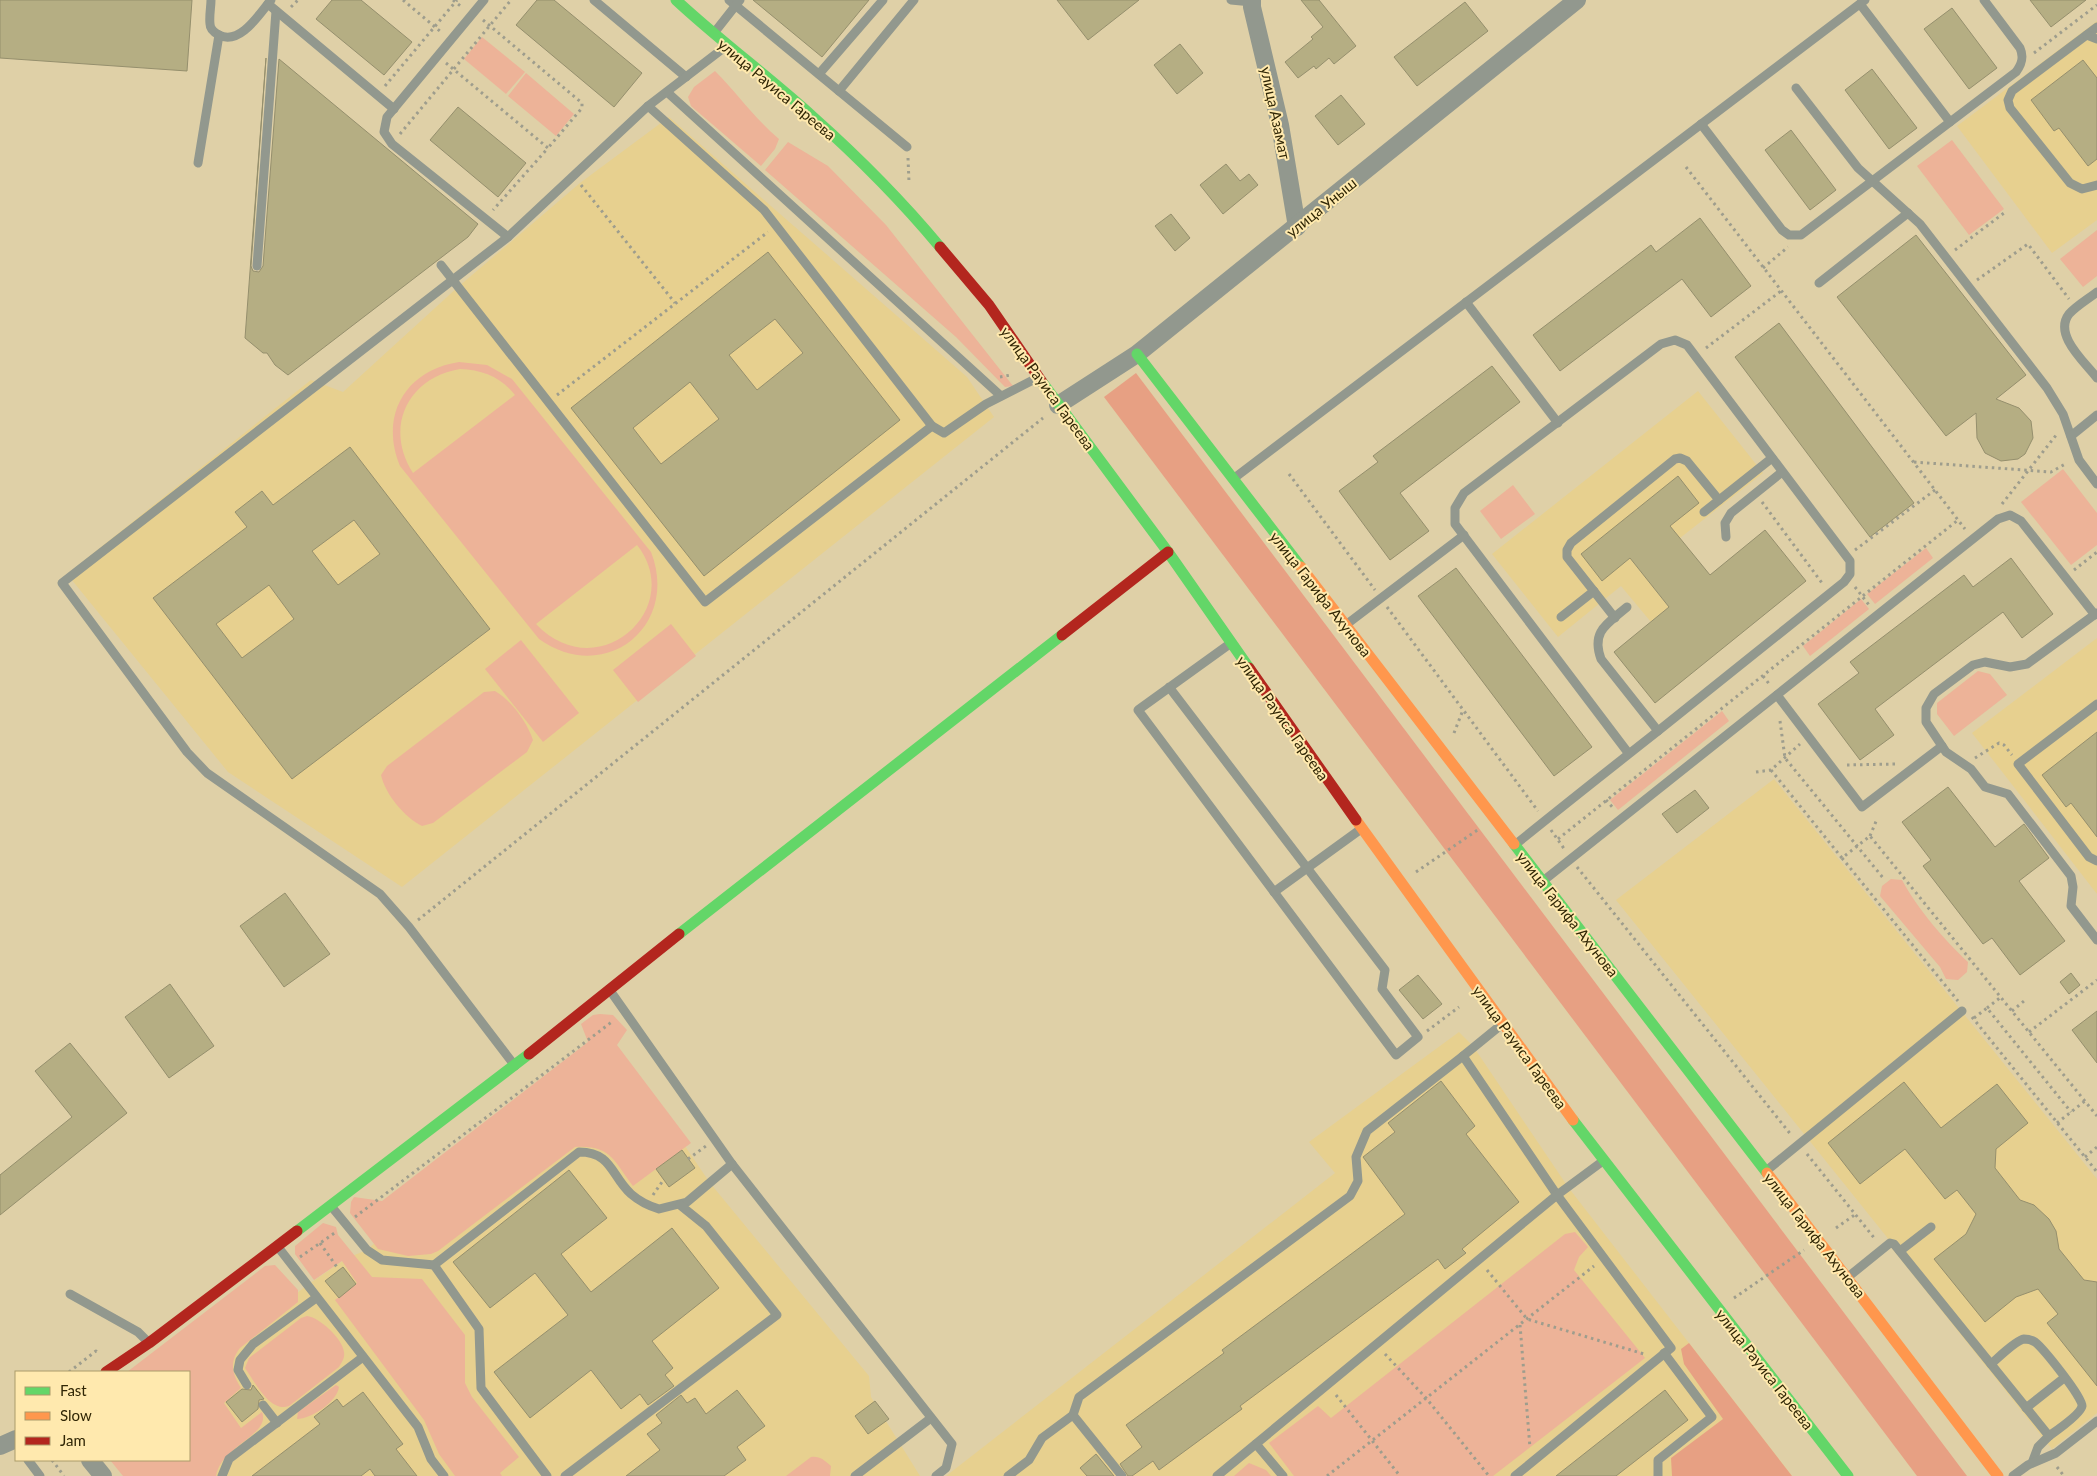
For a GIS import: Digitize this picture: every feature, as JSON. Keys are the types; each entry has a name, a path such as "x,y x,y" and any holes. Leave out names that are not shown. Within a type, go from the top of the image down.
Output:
{"street":[{"name":"улица Рауиса Гареева","path":"676,0 726,46 812,116 908,208 989,305 1058,405 1168,552 1361,828 1603,1161 1848,1476"},
{"name":"улица Уныш","path":"1058,405 1137,354 1577,0"},
{"name":"улица Азамат","path":"1252,1 1280,125 1296,227"},
{"name":"улица Гарифа Ахунова","path":"1137,354 1848,1277 1998,1476"},
{"path":"108,1371 149,1344 515,1066 609,989 1168,552"},
{"path":"91,1461 103,1476"}],"lane":[{"path":"211,0 210,25 219,35 226,37 238,34 270,2 276,11 394,109"},
{"path":"484,0 394,109 384,125 386,137 392,144 508,237"},
{"path":"594,0 686,77"},
{"path":"819,74 883,0"},
{"path":"839,91 914,0"},
{"path":"1231,0 1252,1"},
{"path":"1701,124 1782,230 1795,236 1806,232 2016,72 2022,62 2020,48 1984,0"},
{"path":"712,34 735,2 907,147"},
{"path":"1233,479 1862,2 1950,122"},
{"path":"257,266 276,11"},
{"path":"2097,27 2012,92 2008,100 2010,108 2070,183 2082,189 2097,186"},
{"path":"198,163 219,35"},
{"path":"2087,35 2097,39"},
{"path":"515,1066 410,927 380,894 207,773 187,752 62,583 508,237 648,106 726,46"},
{"path":"1796,88 1854,164 1918,221 2047,388 2066,422 2077,455 2097,484"},
{"path":"667,92 1001,396"},
{"path":"648,106 764,210 932,426 944,433 1001,396 1040,377"},
{"path":"1819,283 1908,213"},
{"path":"441,265 705,602 932,426"},
{"path":"2097,292 2076,308 2066,319 2066,337 2097,378"},
{"path":"1466,302 1558,422"},
{"path":"1515,845 1830,594 1848,578 1851,566 1846,557 1695,356 1681,342 1668,341 1558,422 1458,501 1454,516 1456,524 1464,535 1629,754"},
{"path":"2071,436 2097,416"},
{"path":"1704,512 1772,458"},
{"path":"1615,618 1567,557 1568,546 1675,459 1687,461 1718,500"},
{"path":"1726,537 1725,527 1729,516 1782,472"},
{"path":"1543,881 1972,539 1998,519 2005,516 2016,517 2021,520 2096,614 2027,664 2010,667 1985,662 1972,665 1934,694 1926,708 1926,722 1952,758 1972,770 1985,787 2008,794 2071,876 2073,887 2071,906 2097,940"},
{"path":"1345,625 1464,535"},
{"path":"1561,617 1594,591"},
{"path":"1627,607 1602,627 1599,634 1598,650 1601,660 1658,731"},
{"path":"1169,687 1385,970 1382,989 1418,1037 1396,1055 1138,710 1169,687 1231,642"},
{"path":"1777,695 1862,807 1942,746"},
{"path":"2097,704 2018,764 2089,857 2097,862"},
{"path":"1274,892 1361,828"},
{"path":"609,989 732,1164 952,1444 946,1468 936,1476"},
{"path":"1766,1171 1962,1011"},
{"path":"1008,1476 1029,1460 1042,1438 1073,1415 1079,1397 1350,1196 1358,1181 1356,1157 1367,1131 1503,1024"},
{"path":"1463,1056 1557,1195 1671,1348 1515,1476"},
{"path":"331,1206 367,1250 382,1260 434,1265 579,1152 589,1152 604,1159 632,1195 647,1205 659,1209 687,1202 732,1164"},
{"path":"1217,1476 1557,1195 1603,1161"},
{"path":"565,1476 777,1315 706,1226 680,1205"},
{"path":"1900,1251 1931,1226"},
{"path":"1848,1277 1891,1243 1900,1251 2049,1436"},
{"path":"278,1246 316,1298 418,1427 431,1459 444,1476"},
{"path":"434,1265 479,1329 481,1388 547,1476"},
{"path":"70,1294 138,1332 149,1344"},
{"path":"247,1385 238,1370 244,1354 252,1344 316,1298"},
{"path":"1991,1364 2021,1340 2028,1339 2037,1343 2081,1399 2082,1406 2079,1412 2038,1446 2032,1463"},
{"path":"1658,1476 1658,1460 1712,1417 1661,1355"},
{"path":"222,1476 229,1459 363,1357"},
{"path":"2026,1408 2064,1378"},
{"path":"263,1405 277,1422"},
{"path":"1073,1415 1122,1476"},
{"path":"855,1476 932,1418"},
{"path":"2013,1476 2032,1463 2050,1457 2097,1421"},
{"path":"1256,1444 1283,1476"},
{"path":"29,1461 40,1476"}],"path":[{"path":"403,0 451,40"},
{"path":"378,95 457,0"},
{"path":"392,144 511,0"},
{"path":"2022,62 2097,5"},
{"path":"474,12 582,104 582,108 486,218"},
{"path":"438,56 548,148"},
{"path":"1686,167 1972,539"},
{"path":"580,183 675,303"},
{"path":"1946,257 2004,213"},
{"path":"548,403 776,225"},
{"path":"1764,268 1783,253 1795,236"},
{"path":"1969,287 2028,244 2076,308"},
{"path":"1695,356 1781,291"},
{"path":"410,927 1058,405"},
{"path":"2000,506 2066,422"},
{"path":"1913,462 2054,472 2077,455"},
{"path":"1289,474 1601,899 1883,1249"},
{"path":"1846,557 1934,490"},
{"path":"1756,493 1830,594"},
{"path":"1558,839 1958,520"},
{"path":"2065,577 2097,552"},
{"path":"1848,578 1877,615"},
{"path":"1777,695 1785,758 1884,880"},
{"path":"1756,772 1771,770 1809,737"},
{"path":"1986,752 1999,743 2002,744 2018,764"},
{"path":"1830,765 1919,764"},
{"path":"1771,770 1842,858 1870,836 1877,819"},
{"path":"1401,883 1482,826"},
{"path":"1870,836 2097,1116"},
{"path":"2029,1032 2097,980"},
{"path":"1973,1019 2000,997"},
{"path":"2012,1011 2024,1001"},
{"path":"1418,1037 1459,1007"},
{"path":"1987,1008 2071,1112"},
{"path":"2057,1123 2085,1101"},
{"path":"688,1159 715,1140"},
{"path":"2085,1157 2097,1147"},
{"path":"1718,1309 1856,1214"},
{"path":"320,1243 339,1270"},
{"path":"1327,1476 1604,1258"},
{"path":"1479,1259 1527,1319 1661,1355"},
{"path":"1520,1324 1531,1462"},
{"path":"1376,1344 1426,1398 1489,1476"},
{"path":"70,1371 96,1351"},
{"path":"1328,1384 1400,1476"},
{"path":"2050,1457 2064,1476"},
{"path":"53,1461 64,1476"}],"shaded area":[{"path":"2097,21 2097,220 2052,253 1957,126"},
{"path":"482,37 525,72 506,94 464,59"},
{"path":"715,71 779,139 775,149 761,166 691,106 688,97 694,87"},
{"path":"526,73 574,114 556,136 508,96"},
{"path":"669,117 967,377 994,417 402,887 228,772 67,574 311,380 343,392 458,287 580,183"},
{"path":"1952,140 2004,209 1969,235 1917,166"},
{"path":"788,142 828,166 886,225 1013,386 1005,387 956,337 765,170"},
{"path":"2097,230 2097,276 2083,287 2060,259"},
{"path":"459,362 487,365 512,379 651,552 657,579 655,603 646,624 631,641 611,652 588,656 564,652 539,639 400,466 394,447 393,429 395,413 402,398 412,385 424,374","holes":["460,369 484,373 498,379 515,395 413,473 405,456 401,439 401,423 406,407 414,394 426,383 442,374","637,545 650,569 651,593 643,615 628,632 608,644 585,648 560,642 536,624"]},
{"path":"1136,373 1967,1476 1917,1476 1104,397"},
{"path":"1698,391 1763,473 1680,538 1693,554 1652,586 1669,607 1651,622 1621,586 1558,637 1492,554"},
{"path":"2063,469 2097,513 2097,545 2071,565 2021,502"},
{"path":"1513,485 1535,514 1501,539 1480,511"},
{"path":"1926,548 1933,558 1875,604 1867,594"},
{"path":"1861,599 1869,609 1810,656 1803,646"},
{"path":"671,624 696,656 638,702 613,670"},
{"path":"2097,638 2097,894 1972,733"},
{"path":"521,640 579,713 543,742 485,669"},
{"path":"1978,671 1990,674 2007,695 1954,736 1937,714 1937,703"},
{"path":"495,691 518,712 527,726 533,740 527,752 433,823 422,826 397,805 387,790 381,775 387,766 484,692"},
{"path":"1722,711 1729,721 1618,810 1610,800"},
{"path":"1774,779 2097,1179 2097,1413 2052,1449 1886,1241 1888,1239 1886,1236 1616,900"},
{"path":"1891,879 1902,880 1915,902 1932,924 1968,962 1967,972 1958,980 1946,979 1940,967 1880,896 1882,886"},
{"path":"593,1015 613,1015 627,1030 617,1045 691,1143 633,1186 610,1156 596,1149 575,1147 438,1251 431,1254 408,1256 378,1249 350,1213 351,1202 354,1197 382,1201 588,1042 581,1024"},
{"path":"1459,1032 1473,1046 1568,1187 1792,1476 946,1476 1335,1173 1309,1142"},
{"path":"618,1047 710,1183 869,1376 871,1397 920,1476 163,1476 190,1461 190,1377 306,1286 347,1258 367,1250 421,1201"},
{"path":"323,1223 336,1227 338,1235 372,1277 422,1279 465,1335 465,1383 472,1397 519,1457 500,1473 502,1476 455,1476 439,1454 424,1420 335,1300 357,1283 342,1261 314,1280 295,1254 295,1246"},
{"path":"1575,1232 1588,1247 1579,1257 1574,1270 1645,1358 1493,1476 1294,1476 1269,1443 1318,1406 1331,1418 1565,1234"},
{"path":"275,1265 298,1290 298,1302 240,1348 234,1358 233,1368 241,1388 224,1403 241,1428 262,1412 263,1420 259,1427 227,1457 220,1466 216,1476 123,1476 111,1461 190,1461 190,1371 128,1371 265,1266"},
{"path":"307,1316 324,1324 335,1335 343,1347 344,1358 339,1367 289,1406 282,1407 269,1401 245,1368 249,1358 301,1318"},
{"path":"1689,1343 1792,1476 1672,1476 1671,1458 1723,1419 1684,1364 1681,1349"},
{"path":"336,1385 339,1387 337,1393 329,1404 316,1413 297,1419 298,1412"},
{"path":"811,1457 824,1460 831,1466 830,1476 786,1476"},
{"path":"1249,1463 1266,1470 1271,1476 1234,1476"}],"building":[{"path":"0,0 192,0 187,71 0,58"},
{"path":"332,0 361,0 412,42 384,75 316,19"},
{"path":"537,0 554,0 642,73 614,107 516,25"},
{"path":"753,0 869,0 822,57"},
{"path":"1057,0 1139,0 1088,40"},
{"path":"1301,0 1319,0 1356,46 1334,64 1329,58 1316,69 1314,66 1298,78 1285,62 1313,39 1311,37 1323,27"},
{"path":"2030,0 2086,0 2051,27"},
{"path":"1465,2 1488,31 1417,86 1394,57"},
{"path":"1952,8 1997,68 1969,89 1924,29"},
{"path":"1180,44 1203,73 1177,94 1154,65"},
{"path":"266,58 251,266 253,271 259,272 263,266 279,59 478,224 468,237 288,375 275,365 267,353 263,353 245,338"},
{"path":"2083,60 2097,78 2097,159 2088,166 2059,128 2054,131 2031,100"},
{"path":"1872,69 1917,128 1889,149 1845,90"},
{"path":"1341,95 1365,124 1338,145 1315,116"},
{"path":"458,107 526,163 498,197 430,140"},
{"path":"1791,130 1836,190 1810,210 1765,150"},
{"path":"1226,164 1240,181 1249,174 1258,185 1223,214 1200,185"},
{"path":"1171,214 1190,238 1175,251 1155,226"},
{"path":"1700,218 1751,286 1711,317 1682,279 1560,371 1533,335 1651,245 1656,252"},
{"path":"1916,235 2026,375 1996,399 2019,408 2031,421 2033,438 2025,454 2018,459 2001,461 1985,453 1977,438 1976,413 1946,436 1837,297"},
{"path":"768,252 900,420 704,576 571,408","holes":["775,319 803,353 757,390 729,355","690,382 719,419 661,464 633,428"]},
{"path":"1779,323 1914,503 1870,537 1735,357"},
{"path":"1492,366 1520,402 1400,493 1429,531 1390,560 1339,491 1378,462 1373,456"},
{"path":"350,447 490,629 292,779 153,598 247,527 235,512 262,491 273,505","holes":["354,520 380,554 338,585 312,551","269,585 294,619 242,658 216,624"]},
{"path":"1678,476 1699,503 1670,526 1710,575 1765,530 1806,581 1655,703 1614,652 1669,607 1630,558 1602,581 1581,554"},
{"path":"2011,558 2053,614 2022,638 2003,612 1875,709 1894,735 1860,760 1818,704 1859,673 1850,662 1964,575 1973,587"},
{"path":"1456,568 1592,747 1554,776 1418,596"},
{"path":"2097,732 2097,837 2071,803 2066,807 2042,775"},
{"path":"1948,787 1995,847 2024,824 2049,858 2019,881 2065,941 2020,975 1992,938 1983,944 1923,866 1931,860 1902,822"},
{"path":"1695,790 1709,808 1677,833 1662,814"},
{"path":"285,893 330,954 284,987 240,926"},
{"path":"2071,973 2080,985 2069,994 2060,982"},
{"path":"1418,975 1442,1004 1423,1019 1399,990"},
{"path":"170,984 214,1046 169,1078 125,1017"},
{"path":"2097,1011 2097,1063 2072,1030"},
{"path":"70,1043 127,1113 0,1215 0,1175 72,1117 35,1071"},
{"path":"1441,1081 1475,1126 1466,1134 1519,1202 1462,1249 1466,1253 1445,1269 1438,1259 1240,1406 1242,1409 1159,1470 1153,1461 1132,1476 1128,1476 1120,1464 1142,1447 1126,1425 1224,1353 1222,1350 1405,1214 1363,1157 1395,1132 1388,1123"},
{"path":"1904,1082 1941,1128 1997,1084 2028,1123 1996,1149 1995,1168 2020,1200 2034,1205 2049,1219 2056,1231 2059,1249 2084,1280 2097,1282 2097,1386 2047,1323 2058,1314 2038,1289 2016,1297 1985,1322 1934,1259 1966,1234 1976,1214 1957,1190 1945,1199 1905,1149 1860,1184 1828,1143"},
{"path":"682,1150 695,1168 669,1187 656,1169"},
{"path":"569,1170 607,1218 561,1254 591,1292 672,1228 719,1288 652,1341 673,1368 665,1375 674,1386 648,1405 640,1394 621,1409 591,1370 530,1418 494,1372 568,1315 535,1273 490,1308 453,1262"},
{"path":"343,1267 356,1284 339,1298 325,1281"},
{"path":"253,1385 264,1399 259,1400 258,1409 242,1422 226,1402 242,1389 251,1390"},
{"path":"737,1390 765,1426 737,1447 746,1460 724,1476 626,1476 660,1450 647,1434 662,1423 656,1415 681,1395 687,1403 695,1398 706,1414"},
{"path":"1665,1390 1688,1420 1616,1476 1556,1476"},
{"path":"363,1392 403,1444 396,1449 417,1476 375,1476 370,1469 361,1476 252,1476 320,1424 314,1417 337,1399 343,1407"},
{"path":"875,1401 889,1419 868,1434 855,1416"},
{"path":"1096,1454 1114,1476 1087,1476 1080,1468"}],"traffic: fast":[{"path":"676,0 846,147 879,179 940,247"},
{"path":"1137,354 1301,567"},
{"path":"1042,382 1168,552 1249,668"},
{"path":"679,934 1062,635"},
{"path":"1514,844 1767,1173"},
{"path":"297,1231 529,1054"},
{"path":"1573,1120 1848,1476"}],"traffic: slow":[{"path":"1301,567 1514,844"},
{"path":"1356,820 1573,1120"},
{"path":"1767,1173 1998,1476"}],"traffic: jam":[{"path":"940,247 989,305 1042,382"},
{"path":"1062,635 1168,552"},
{"path":"1249,668 1356,820"},
{"path":"529,1054 679,934"},
{"path":"107,1371 149,1343 297,1231"}]}
